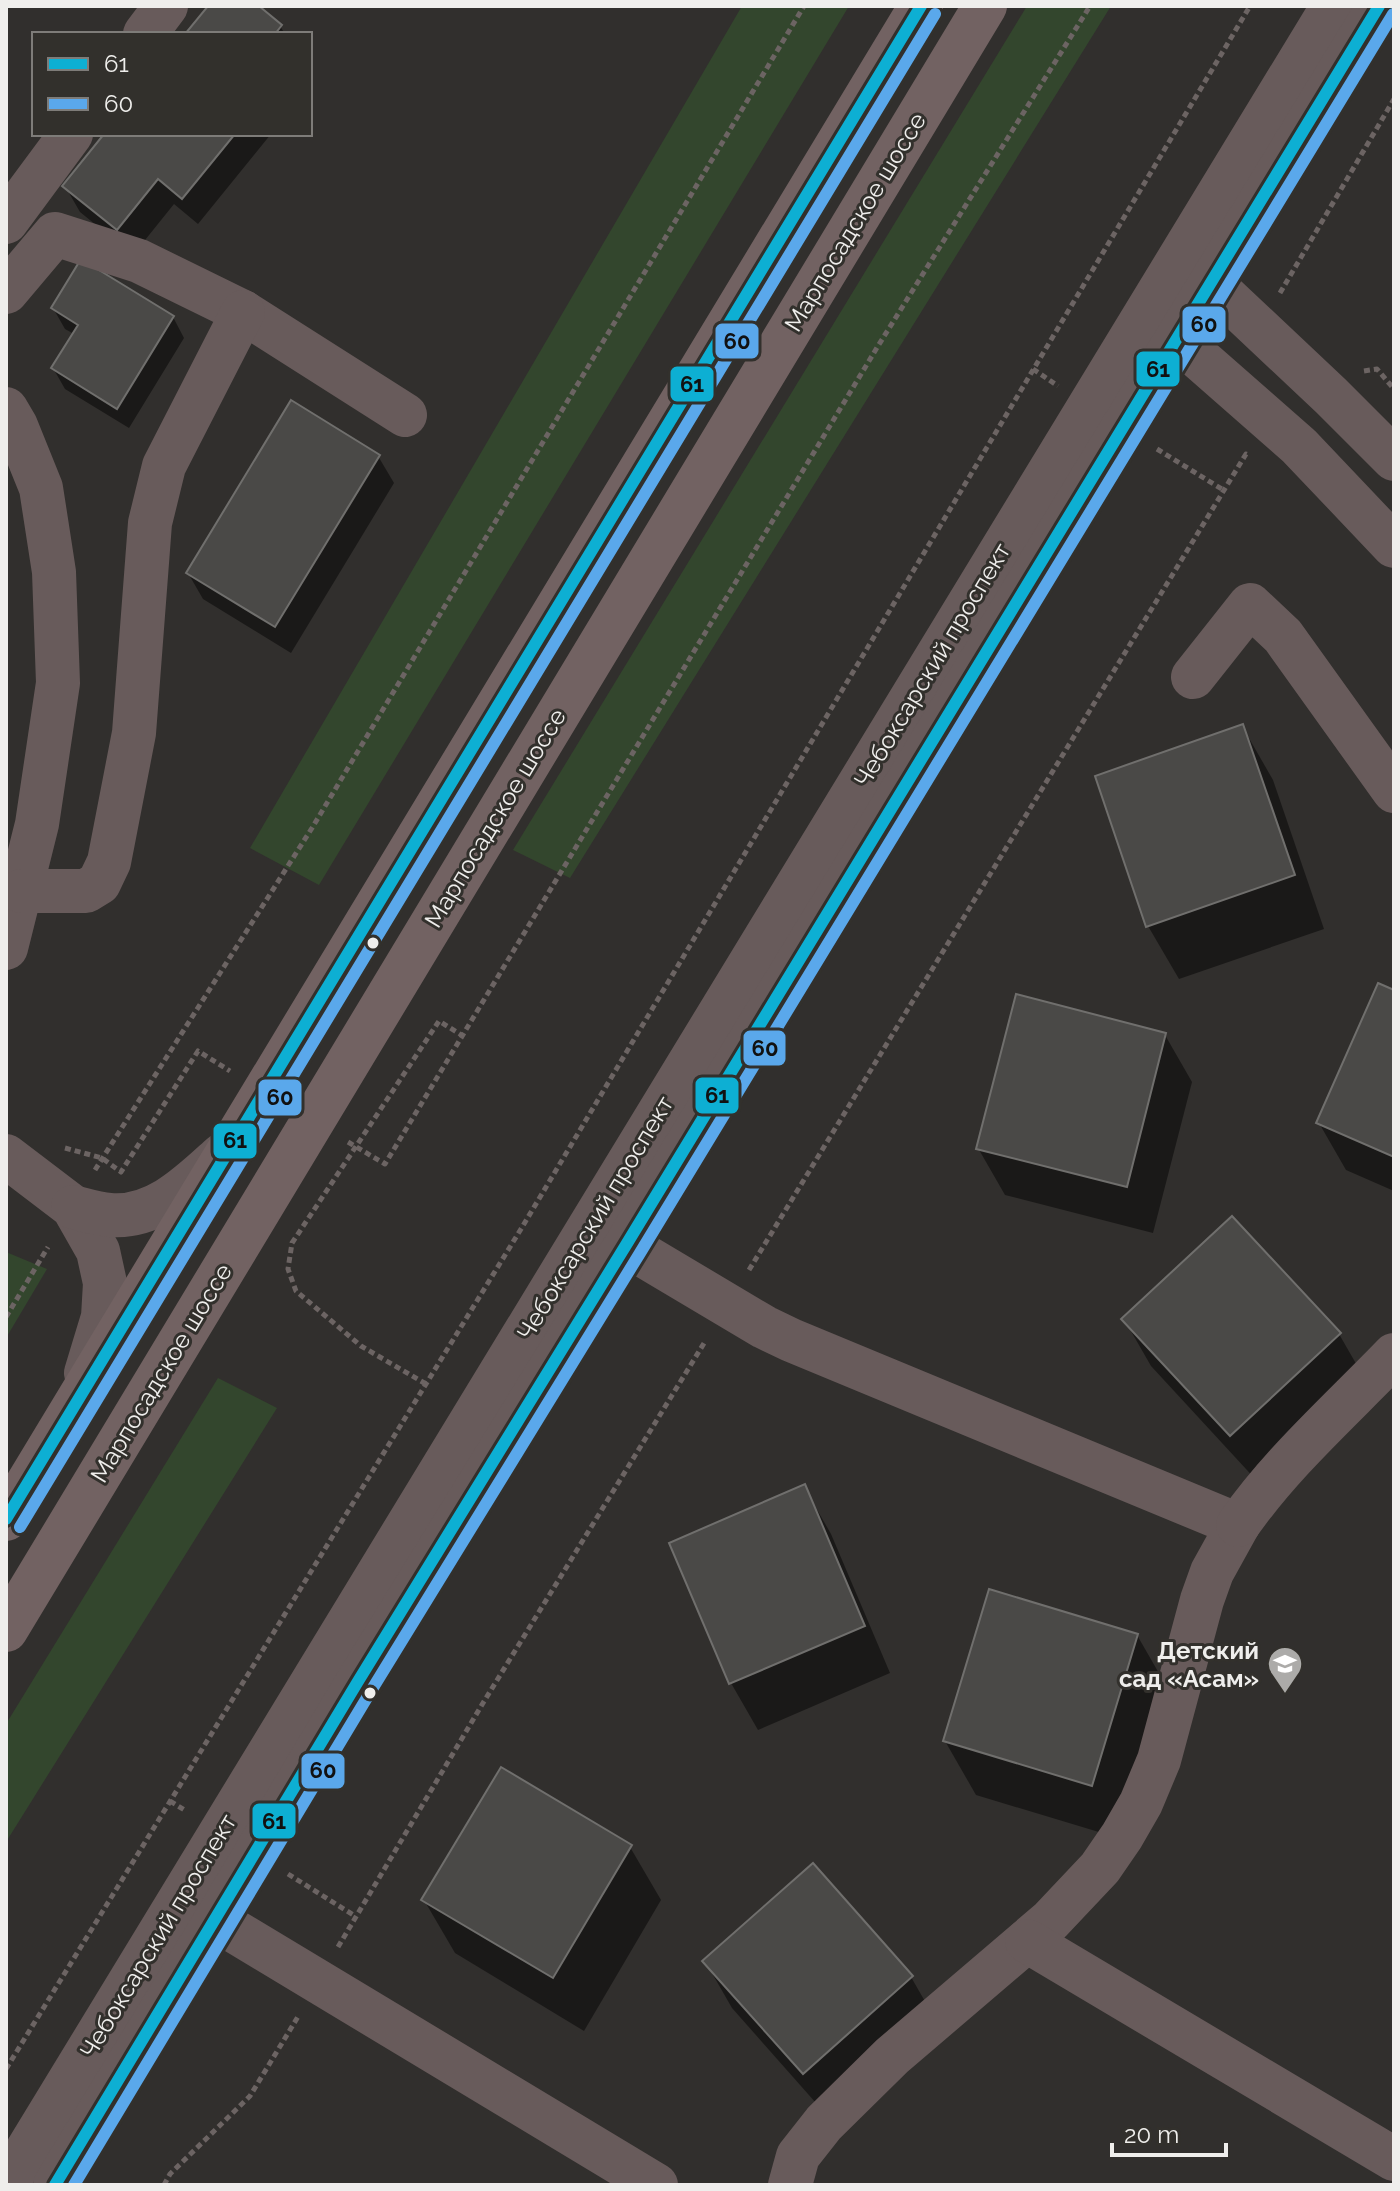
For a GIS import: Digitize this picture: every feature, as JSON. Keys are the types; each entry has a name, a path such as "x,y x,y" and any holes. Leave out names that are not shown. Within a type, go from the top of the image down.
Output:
{"main road":[{"path":"6,1519 921,6"},
{"name":"Марпосадское шоссе","path":"6,1630 985,6"}],"street":[{"path":"146,32 166,6"},
{"name":"Чебоксарский проспект","path":"6,2185 1333,6"},
{"name":"Чебоксарский проспект","path":"55,2185 365,1669 1379,6"},
{"path":"6,222 70,136"},
{"path":"6,292 55,234 139,261 243,312 405,415"},
{"path":"1160,292 1211,283 1394,459"},
{"path":"21,891 86,891 99,883 109,862 134,733 150,523 164,466 243,312"},
{"path":"1176,338 1299,446 1394,546"},
{"path":"6,409 41,488 54,572 58,667 37,824 6,948"},
{"path":"1193,677 1250,605 1283,636 1394,791"},
{"path":"73,1207 111,1215 142,1213 182,1191 234,1144"},
{"path":"6,1156 73,1207 98,1251 105,1283 103,1317 78,1402"},
{"path":"626,1245 791,1340 1238,1525"},
{"path":"790,2185 798,2156 824,2123 892,2056 1050,1921 1100,1868 1141,1803 1159,1760 1202,1600 1212,1572 1238,1525 1285,1467 1394,1355"},
{"path":"216,1920 656,2185"},
{"path":"1027,1941 1394,2159"}],"path":[{"path":"6,1317 102,1158 312,828 804,6"},
{"path":"385,1164 878,346 1090,6"},
{"path":"6,2069 529,1215 1250,6"},
{"path":"1289,304 1279,292 1394,99"},
{"path":"1363,371 1377,369 1394,389"},
{"path":"1145,442 1225,491"},
{"path":"742,1283 1246,454"},
{"path":"426,1384 361,1346 296,1291 288,1269 292,1243 439,1021 463,1036"},
{"path":"102,1158 121,1172 198,1051"},
{"path":"334,1953 491,1689 708,1338"},
{"path":"275,1866 355,1916"},
{"path":"164,2185 170,2174 250,2096 303,2009"}],"green space":[{"path":"742,6 849,6 319,885 250,848"},
{"path":"1027,6 1111,6 570,878 513,850"},
{"path":"6,1252 47,1269 6,1338"},
{"path":"218,1378 277,1408 6,1842 6,1724"}],"building":[{"path":"208,6 259,6 282,25 277,32 187,32"},
{"path":"102,136 233,136 182,199 158,179 117,230 62,186"},
{"path":"81,259 174,316 117,409 51,368 78,325 51,308"},
{"path":"291,400 380,455 275,627 186,573"},
{"path":"1243,724 1295,875 1146,927 1095,776"},
{"path":"1378,983 1394,990 1394,1157 1316,1123"},
{"path":"1016,994 1166,1033 1127,1187 976,1149"},
{"path":"1232,1216 1341,1333 1230,1436 1121,1319"},
{"path":"805,1484 865,1626 729,1684 669,1543"},
{"path":"989,1589 1138,1634 1092,1786 943,1741"},
{"path":"501,1767 632,1845 553,1978 421,1900"},
{"path":"813,1863 913,1976 803,2074 702,1961"}],"transit line":[{"name":"61","path":"6,1519 921,6"},
{"name":"61","path":"55,2185 357,1683 1379,6"},
{"name":"60","path":"20,1527 935,14"},
{"name":"60","path":"74,2185 371,1691 1393,14"}],"place":[{"name":"Детский сад «Асам»","path":"1285,1695"}]}
